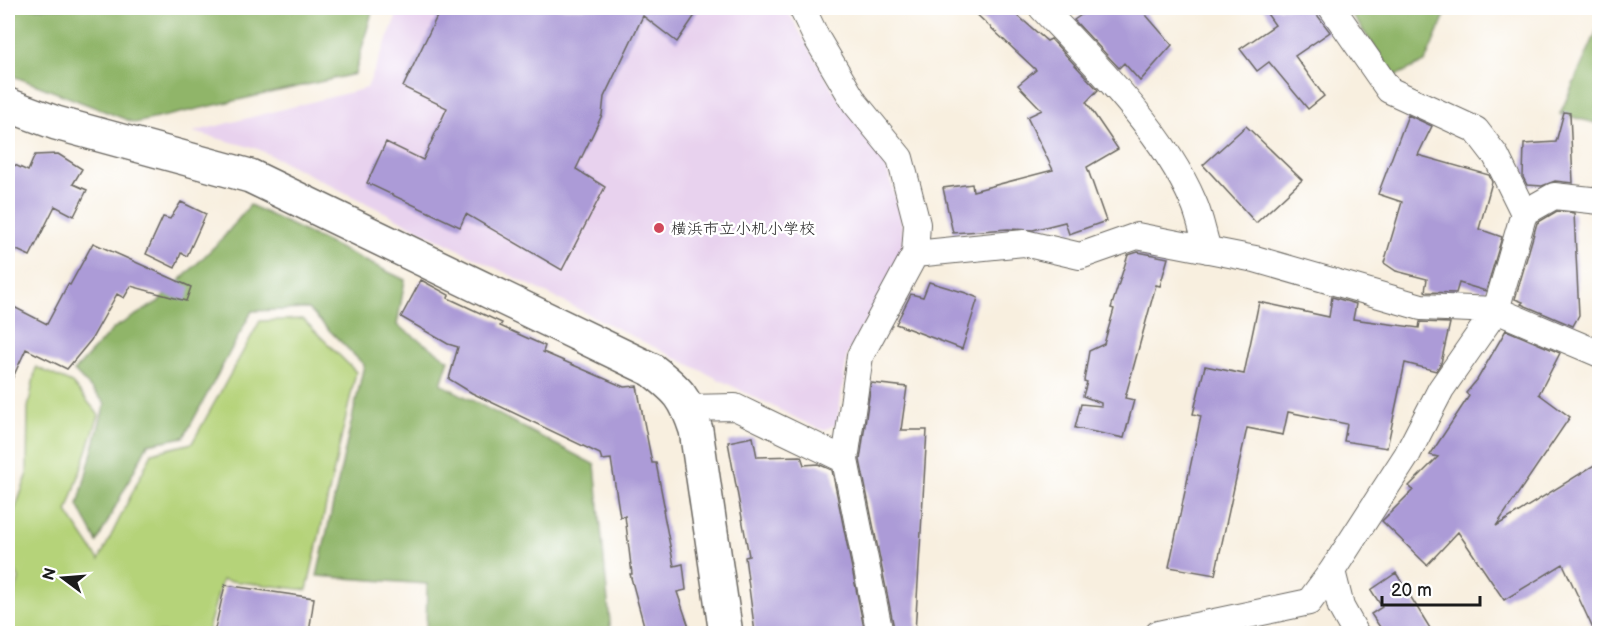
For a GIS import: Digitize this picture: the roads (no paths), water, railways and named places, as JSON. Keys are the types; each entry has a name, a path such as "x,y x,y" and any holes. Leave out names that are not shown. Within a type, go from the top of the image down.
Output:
{"street":[{"path":"802,8 816,37 855,103 900,158 916,224 915,254 860,356 845,460 880,633"},
{"path":"1042,8 1106,75 1163,146 1193,201 1208,249"},
{"path":"1158,633 1309,602 1332,571 1407,455 1442,389 1496,310 1524,213 1496,156 1476,130 1389,90 1332,8"},
{"path":"8,105 56,123 250,176 652,370 675,388 688,408 696,430 726,633"},
{"path":"1524,213 1554,196 1599,201"},
{"path":"915,254 1024,243 1080,256 1137,236 1255,259 1421,307 1496,310 1599,354"},
{"path":"688,408 735,406 845,460"},
{"path":"1332,571 1341,607 1356,633"}],"place":[{"name":"横浜市立小机小学校","path":"659,228"}]}
